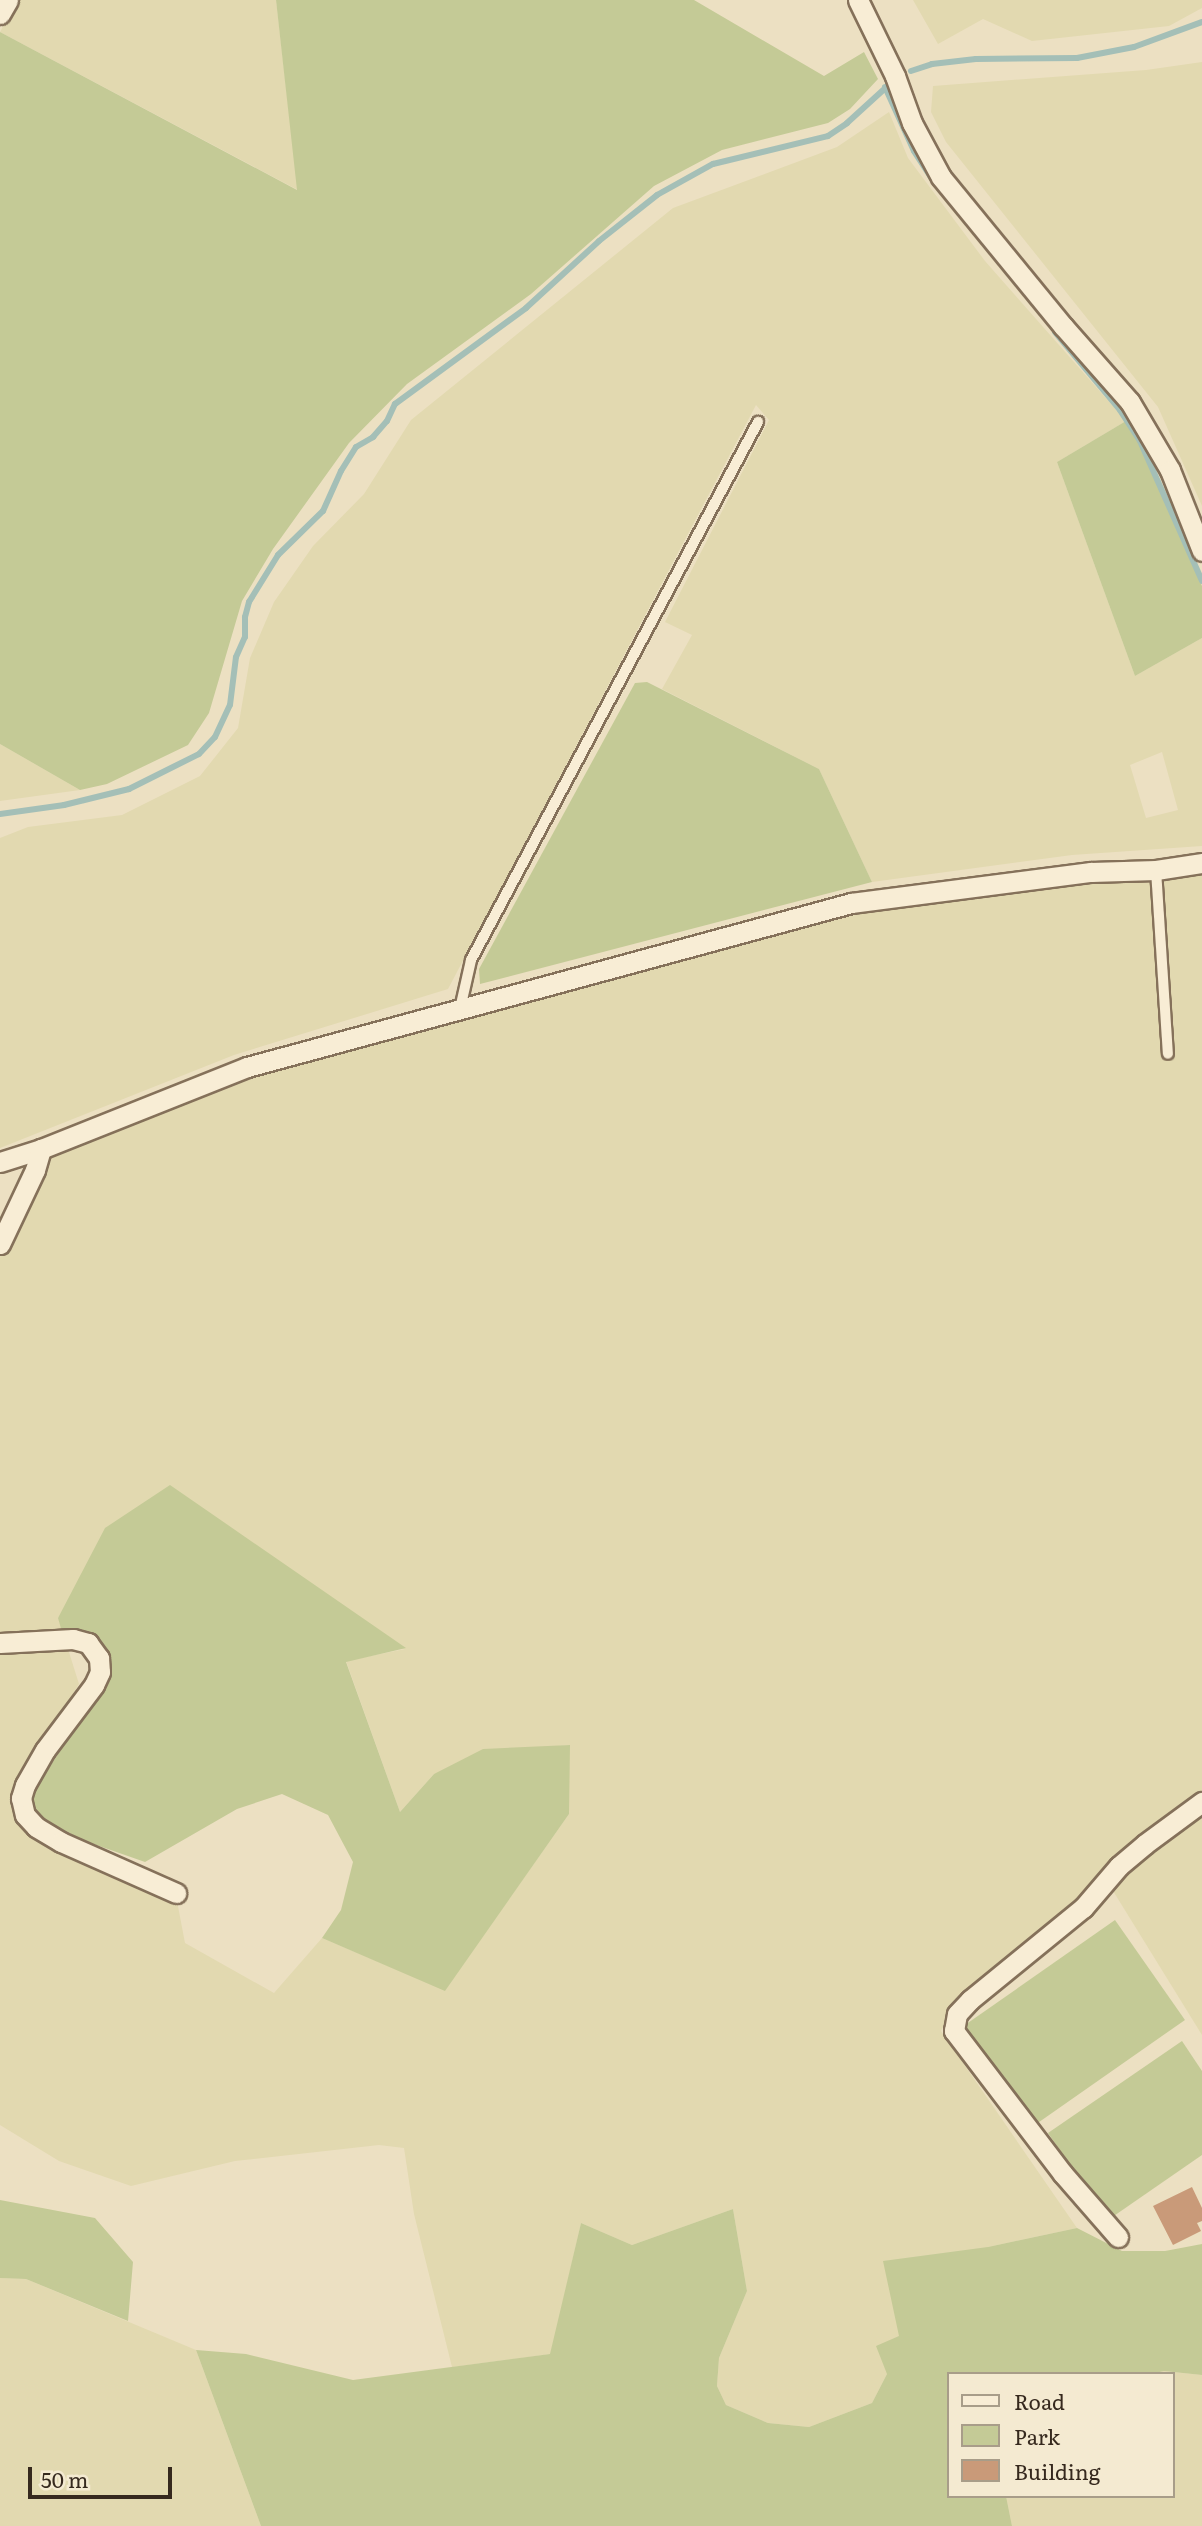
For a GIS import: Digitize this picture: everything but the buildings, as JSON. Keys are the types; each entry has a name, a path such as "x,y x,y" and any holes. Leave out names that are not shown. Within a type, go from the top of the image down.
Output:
{"street":[{"path":"0,14 8,0"},
{"path":"864,4 912,123 941,177 1046,306 1130,402 1170,470 1202,551"},
{"path":"0,1162 41,1149 247,1067 851,903 1091,872 1156,870 1202,863"},
{"path":"0,1244 35,1170 41,1149"},
{"path":"0,1643 72,1639 88,1643 99,1658 100,1672 94,1685 45,1750 25,1785 20,1798 25,1815 36,1827 61,1842 176,1893"},
{"path":"1118,2237 1063,2174 954,2031 957,2014 970,2000 1083,1908 1119,1866 1202,1802"}],"lane":[{"path":"460,1009 471,960 758,422"},
{"path":"1156,870 1168,1054"}],"shaded area":[{"path":"17,0 276,0 298,190 0,32"},
{"path":"913,0 1202,0 1202,8 1169,26 1032,41 983,19 938,44"},
{"path":"1202,62 1202,506 1158,407 946,142 931,112 933,86 1146,70"},
{"path":"889,112 908,158 985,261 1126,421 1057,462 1135,676 1202,638 1202,846 1072,855 872,882 819,769 662,689 692,635 665,622 769,420 756,405 448,989 234,1055 0,1148 0,838 28,827 122,815 200,776 238,728 250,658 274,602 313,546 364,494 411,420 673,208 837,147","holes":["1162,752 1178,810 1146,818 1130,765"]},
{"path":"0,744 80,790 0,801"},
{"path":"1202,875 1202,1793 1077,1903 953,2006 941,2031 1077,2228 988,2247 899,2336 887,2374 872,2403 809,2427 768,2423 726,2405 717,2386 719,2358 747,2291 733,2209 632,2245 581,2223 551,2354 452,2367 414,2214 404,2148 379,2145 235,2161 131,2186 59,2161 0,2125 0,1257 48,1156 245,1072 858,914 1065,884","holes":["58,1617 405,1649 346,1661 400,1812 434,1774 534,1748 569,1745 569,1814 445,1990 322,1938 274,1993 185,1943 177,1901 17,1816 14,1790 79,1684"]},
{"path":"1202,1811 1202,2035 1110,1886 1124,1870"},
{"path":"0,2278 26,2279 196,2350 261,2526 0,2526"},
{"path":"1174,2372 1202,2375 1202,2526 1012,2526 1006,2498 1174,2498"}],"green space":[{"path":"276,0 694,0 824,76 864,52 878,79 850,109 828,123 722,150 654,186 531,294 407,384 349,443 273,549 242,601 209,713 188,745 107,784 80,790 0,744 0,32 297,190"},
{"path":"1126,421 1148,457 1202,586 1202,638 1135,676 1057,462"},
{"path":"647,682 819,769 872,882 480,984 479,969 635,683"},
{"path":"170,1485 406,1648 346,1662 400,1812 434,1774 483,1749 570,1745 569,1814 445,1991 322,1938 341,1910 353,1862 328,1815 282,1794 237,1809 145,1862 85,1841 42,1819 29,1799 107,1678 110,1662 99,1643 62,1632 58,1618 105,1528"},
{"path":"1115,1920 1185,2020 1033,2126 963,2026"},
{"path":"1182,2041 1202,2071 1202,2155 1108,2220 1048,2133"},
{"path":"0,2200 95,2218 133,2262 128,2321 26,2279 0,2278"},
{"path":"733,2209 747,2291 719,2358 717,2386 726,2405 768,2423 809,2427 872,2403 887,2374 876,2346 899,2336 883,2261 988,2247 1077,2228 1122,2251 1165,2251 1202,2244 1202,2375 1164,2371 946,2372 946,2498 1006,2498 1012,2526 261,2526 196,2350 246,2354 353,2380 550,2354 581,2223 632,2245"}],"waterway":[{"path":"911,71 932,64 976,59 1077,58 1134,47 1202,22"},
{"path":"0,814 64,805 129,789 199,754 215,737 230,705 236,657 245,637 245,617 249,602 278,555 323,511 341,471 356,447 373,437 387,421 395,404 526,308 599,241 657,195 713,164 828,136 847,123 891,83"},
{"path":"885,87 914,151 934,182"},
{"path":"1055,332 1120,410 1140,441 1202,581"}]}
